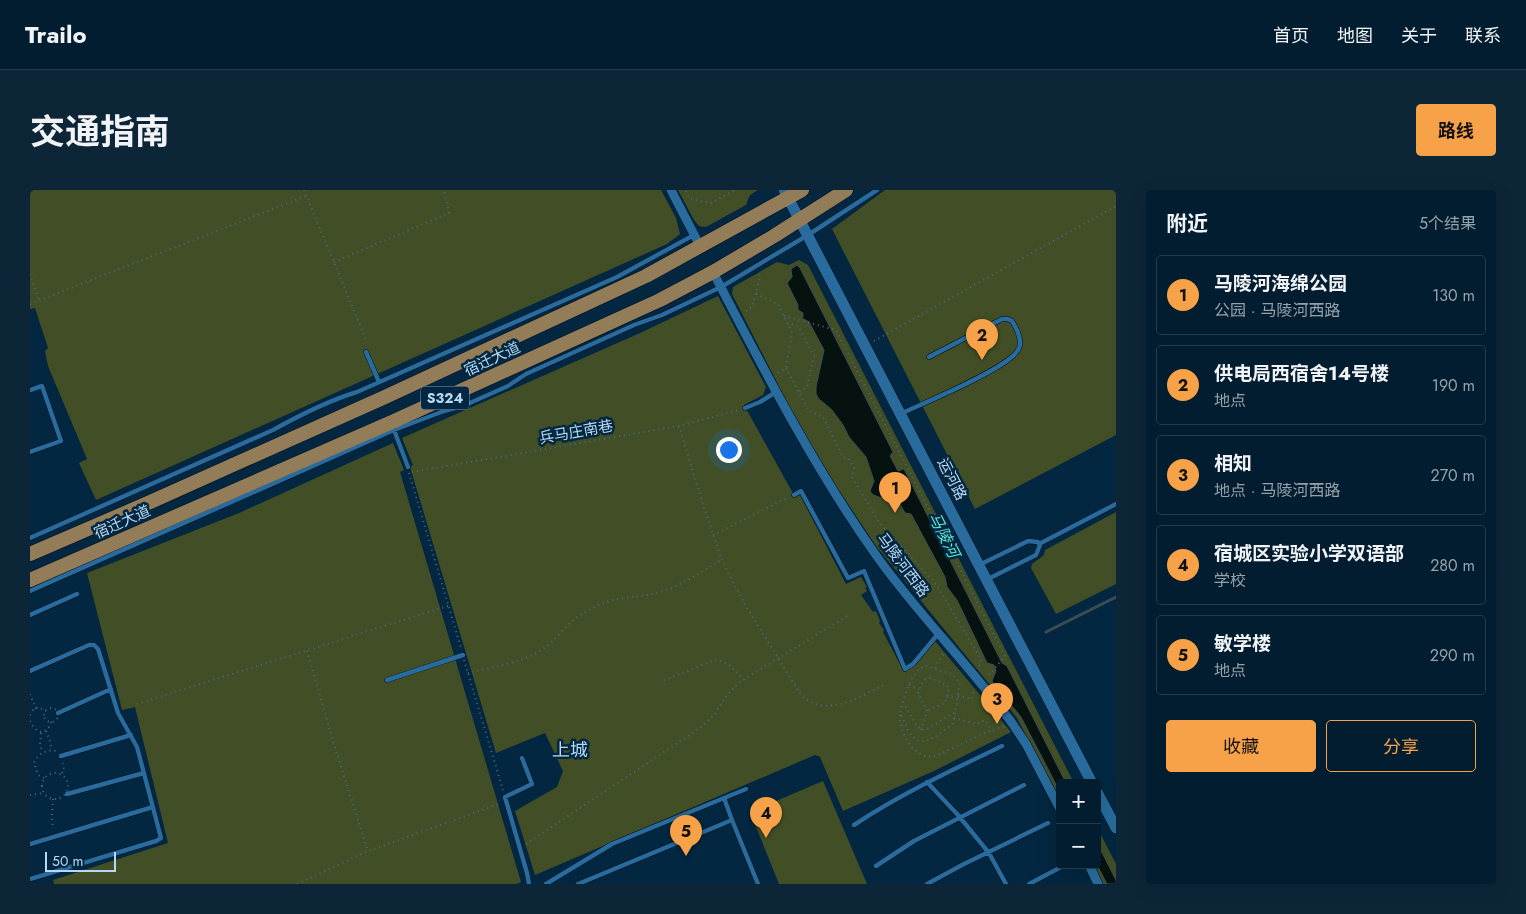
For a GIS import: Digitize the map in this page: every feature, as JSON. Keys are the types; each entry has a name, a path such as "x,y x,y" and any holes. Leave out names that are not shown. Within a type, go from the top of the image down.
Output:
{"main road":[{"name":"宿迁大道","path":"30,554 385,397 646,276 697,240 786,194 802,190"},
{"name":"宿迁大道","path":"30,580 392,422 660,300 713,272 846,190"}],"street":[{"path":"671,190 697,240"},
{"name":"运河路","path":"786,194 1090,779"},
{"name":"马陵河西路","path":"713,272 768,378 820,471 878,558 1012,723 1026,744 1056,801"},
{"path":"1101,800 1116,828"},
{"path":"1091,869 1098,884"}],"lane":[{"path":"30,591 394,430 444,410 463,406 508,386 526,374 634,325 662,315 720,287 808,235 877,190"},
{"path":"30,538 273,430 309,411 380,382 697,240"},
{"path":"901,414 998,367 1019,350 1019,335 1012,321 1002,319 929,357"},
{"path":"366,352 380,382"},
{"path":"30,390 42,386 61,441 30,452"},
{"path":"745,408 760,402 776,392"},
{"path":"394,430 408,466"},
{"path":"794,495 801,491 848,578 864,571 905,670 914,664 939,633"},
{"path":"1038,544 1116,504"},
{"path":"979,565 1028,541 1038,542 1038,544"},
{"path":"987,580 1036,555 1040,546 1038,544"},
{"path":"30,615 77,594"},
{"path":"30,670 89,645 94,645 98,649 118,713 137,748 161,838 30,879"},
{"path":"387,680 463,655"},
{"path":"58,713 110,689"},
{"path":"60,756 131,735"},
{"path":"854,824 927,782 1002,746"},
{"path":"522,758 532,784 506,799 529,884"},
{"path":"66,794 144,773"},
{"path":"927,782 960,817 989,853 1006,884"},
{"path":"876,866 914,841 1024,785"},
{"path":"546,884 612,844 746,789"},
{"path":"724,798 758,884"},
{"path":"30,844 153,807"},
{"path":"578,884 732,820"},
{"path":"927,884 1048,823"},
{"path":"1029,884 1057,869"}],"path":[{"path":"304,190 367,342"},
{"path":"334,262 449,213 444,190"},
{"path":"687,190 690,199 711,203 735,190"},
{"path":"30,304 306,196"},
{"path":"866,346 1116,206"},
{"path":"746,311 752,307 760,278 756,270"},
{"path":"30,274 39,301"},
{"path":"756,294 778,304 788,323 792,333 786,368 809,411 823,417 843,457 849,459 854,468 852,477 879,522 935,583 981,659 972,699 947,696"},
{"path":"784,316 836,330 1005,656 990,674"},
{"path":"788,323 798,326 814,356 807,387 799,392"},
{"path":"768,378 786,368"},
{"name":"兵马庄南巷","path":"448,606 408,472 679,426 745,408"},
{"path":"679,426 722,560 747,608 800,695 808,702 833,706 855,699 885,684"},
{"path":"713,535 794,495"},
{"path":"468,673 534,654 547,646 573,620 596,606 624,597 658,593 722,560"},
{"path":"137,704 448,606 506,799 368,851 297,884"},
{"path":"520,848 703,726 715,714 730,692 743,680 847,616"},
{"path":"935,668 949,646"},
{"path":"307,651 368,851"},
{"path":"664,680 715,660 734,668 743,680"},
{"path":"900,712 909,732 919,741 936,737 952,724 960,686 955,677 926,666 922,667 912,676 900,712 900,723 904,735 912,748 924,756 938,755 1012,723"},
{"path":"921,730 927,711 918,693 923,681 930,678 947,685 949,689 945,703 927,711"},
{"path":"910,685 920,689"},
{"path":"30,694 36,708"},
{"path":"903,702 916,726 921,730"},
{"path":"30,714 36,708 42,708 46,711"},
{"path":"921,730 929,728 955,712"},
{"path":"954,718 977,724 985,720 991,731"},
{"path":"30,721 40,732 46,731"},
{"path":"46,731 50,722"},
{"path":"46,731 50,738 52,750"},
{"path":"40,732 42,752"},
{"path":"44,778 38,774 34,763 42,752 52,750 58,752 64,766 62,774"},
{"path":"50,773 62,774 69,785 66,794 60,798 53,799 44,793 42,786 44,778 50,773"},
{"path":"30,796 44,793"},
{"path":"53,799 54,836"}],"green space":[{"path":"30,190 661,190 676,218 680,234 667,244 96,500 79,463 87,459 48,366 45,351 48,348 35,308 30,309"},
{"path":"678,190 758,190 750,195 746,205 706,227 699,226 694,220"},
{"path":"885,190 1116,190 1116,435 975,509 832,229"},
{"path":"799,260 808,265 1072,779 1056,779 1056,794 1017,718 876,546 832,480 793,414 732,294 733,287 777,262 789,265"},
{"path":"718,296 766,387 763,395 744,405 795,497 800,495 846,584 861,577 867,587 865,588 867,591 861,595 873,612 876,611 879,623 884,630 883,632 903,670 916,664 935,641 1011,732 934,771 843,811 820,757 815,755 535,875 515,811 557,787 563,771 545,733 496,753 410,467 413,465 402,438 640,333"},
{"path":"393,443 404,470 400,472 521,882 516,884 54,884 53,880 168,843 135,707 122,710 87,573 239,513"},
{"path":"1116,512 1116,584 1056,614 1031,568 1032,564 1044,555 1045,550"},
{"path":"823,781 867,884 779,884 750,812"},
{"path":"1101,835 1116,864 1116,884 1102,884 1094,869 1101,869"}],"shaded area":[{"path":"797,265 800,268 893,452 890,456 898,471 904,469 1002,663 1007,666 1064,779 1056,779 1056,784 1021,717 992,681 996,671 994,665 987,663 957,600 947,587 945,577 911,514 905,513 900,504 873,495 870,491 874,481 866,457 849,437 832,410 816,394 824,350 809,322 802,318 803,313 798,310 798,305 787,283 792,277 791,269"},
{"path":"1101,851 1116,880 1116,884 1107,884 1099,869 1101,869"}],"waterway":[{"path":"1046,632 1116,597"}],"place":[{"name":"供电局西宿舍14号楼","path":"982,360"},
{"name":"马陵河海绵公园","path":"895,513"},
{"name":"相知","path":"997,724"},
{"name":"宿城区实验小学双语部","path":"766,838"},
{"name":"敏学楼","path":"686,856"}],"district":[{"name":"上城","path":"570,750"}],"water label":[{"name":"马陵河","path":"944,535"}]}
